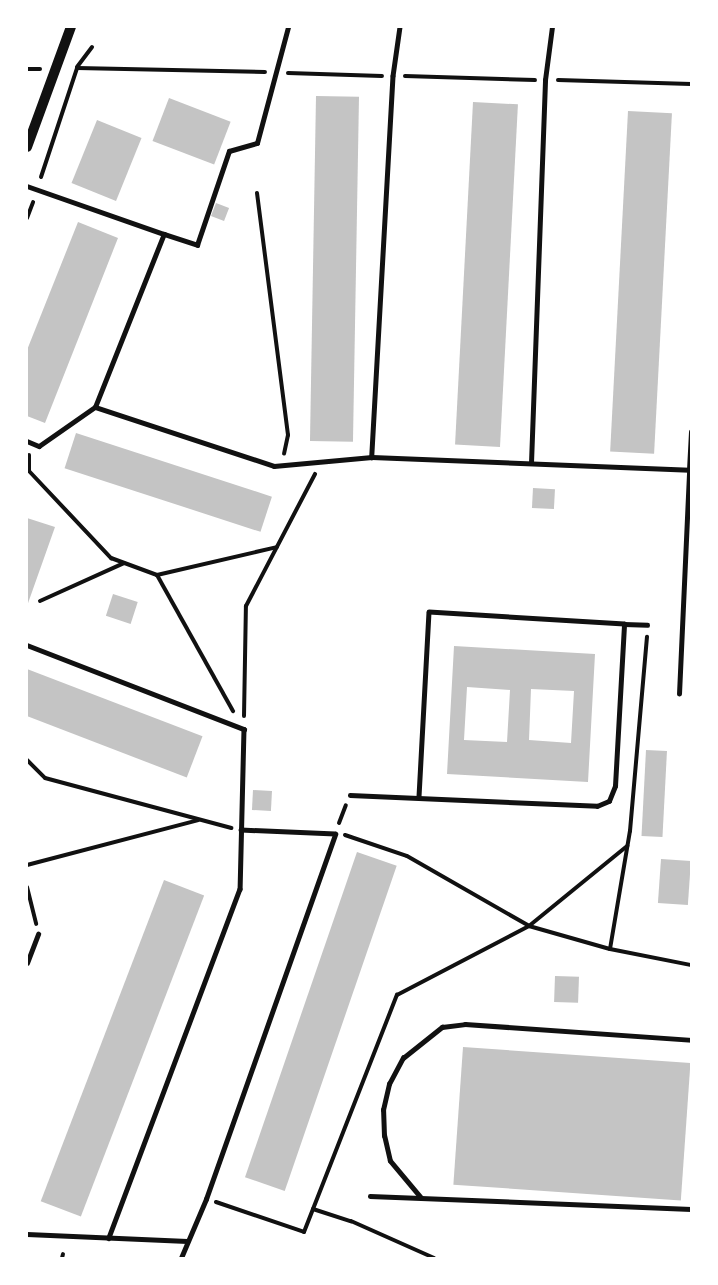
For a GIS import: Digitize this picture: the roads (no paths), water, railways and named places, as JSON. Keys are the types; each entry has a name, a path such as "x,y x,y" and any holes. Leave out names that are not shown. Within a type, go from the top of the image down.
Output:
{"street":[{"path":"27,147 71,27"}],"lane":[{"path":"27,186 197,245 229,151 257,143 288,27"},
{"path":"372,457 393,76 400,27"},
{"path":"531,464 545,80 552,27"},
{"path":"28,442 39,446 95,407 164,234"},
{"path":"95,407 281,467 372,457 689,470"},
{"path":"679,694 691,432"},
{"path":"419,796 429,612 647,625"},
{"path":"350,795 419,796 597,806 609,801 615,786 624,624"},
{"path":"27,645 244,729 240,889 109,1238"},
{"path":"181,1258 206,1199 334,834 241,830"},
{"path":"27,963 38,934"},
{"path":"421,1198 390,1161 384,1136 383,1110 389,1084 403,1058 442,1027 465,1024 691,1040"},
{"path":"370,1196 691,1209"},
{"path":"27,1234 187,1241"}]}
